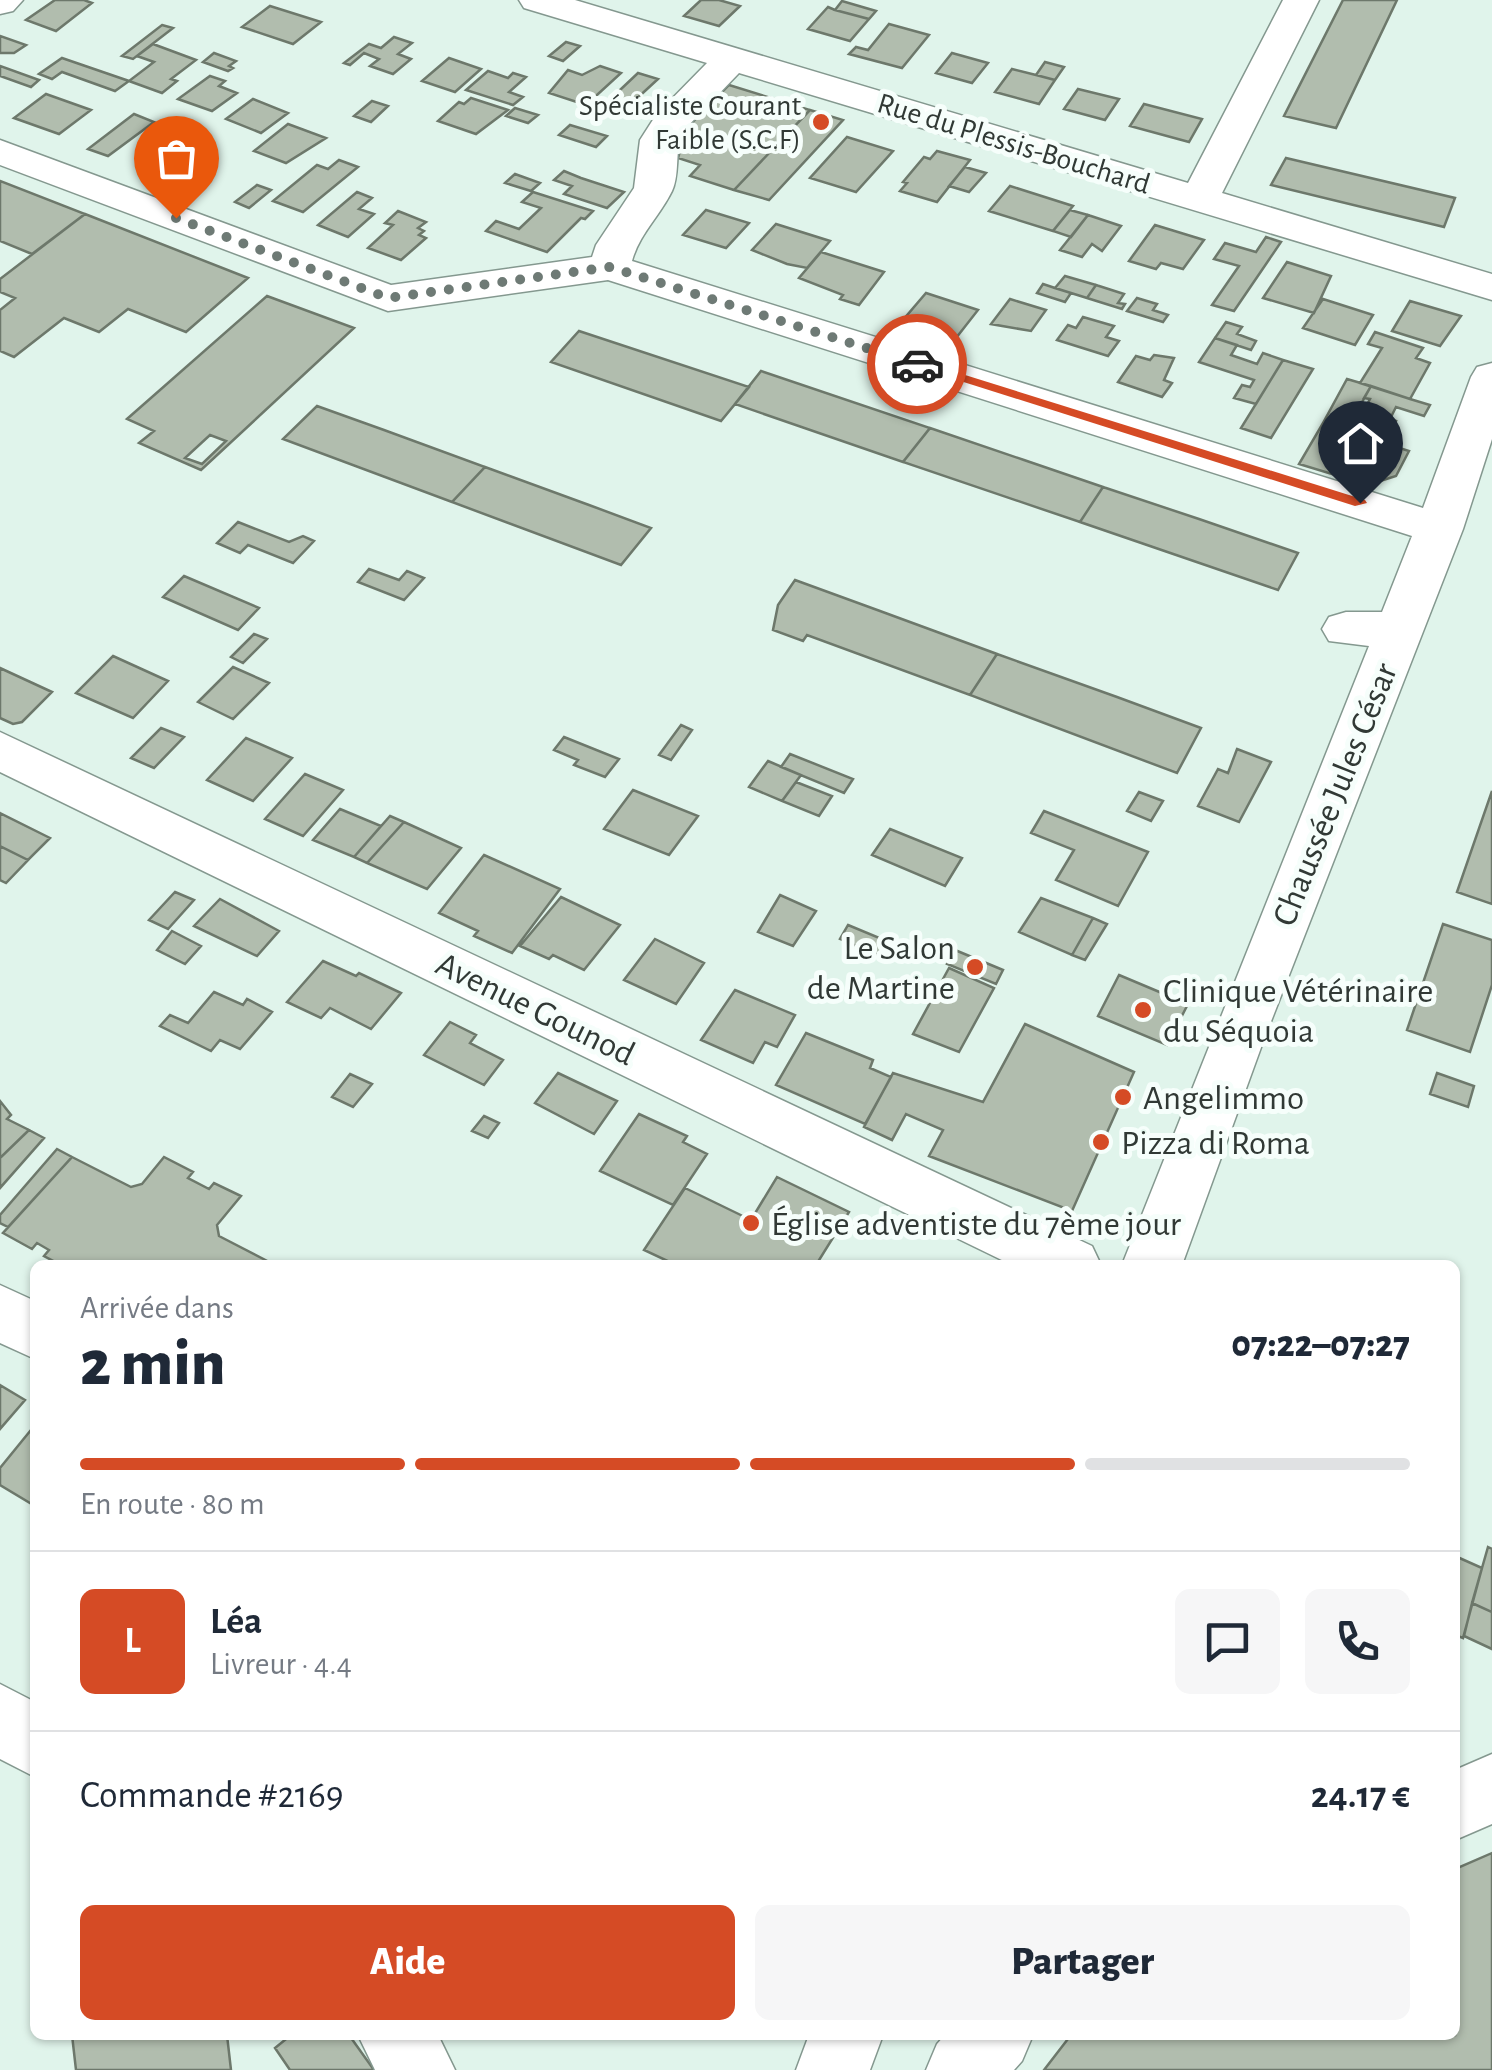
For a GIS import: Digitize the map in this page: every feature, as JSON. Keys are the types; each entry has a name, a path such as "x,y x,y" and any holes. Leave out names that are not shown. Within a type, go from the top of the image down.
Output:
{"street":[{"name":"Rue du Plessis-Bouchard","path":"537,0 1492,286"},
{"path":"1199,199 1301,0"},
{"path":"610,267 616,245 654,188 659,140 670,123 731,60"},
{"path":"0,152 388,298 511,291 610,267 1440,529"},
{"name":"Chaussée Jules César","path":"1155,1260 1212,1164 1492,377"},
{"path":"1346,629 1400,629"},
{"name":"Avenue Gounod","path":"0,750 1061,1260"},
{"path":"0,1312 30,1329"},
{"path":"0,1718 30,1739"},
{"path":"1460,1803 1492,1789"},
{"path":"398,2040 418,2070"},
{"path":"833,2070 844,2040"},
{"path":"962,2070 991,2040"}],"building":[{"path":"55,0 92,3 56,31 26,20"},
{"path":"701,0 740,6 719,26 684,16"},
{"path":"1343,0 1397,0 1336,128 1284,116"},
{"path":"842,1 876,11 869,19 835,10"},
{"path":"270,6 321,22 293,44 242,27"},
{"path":"828,7 869,19 850,41 808,29"},
{"path":"889,24 929,35 902,68 849,54 856,47 868,50"},
{"path":"162,25 173,28 133,59 122,56"},
{"path":"0,36 26,45 14,53 0,53"},
{"path":"394,37 412,43 398,54 411,59 393,74 370,66 379,59 364,53 350,65 344,63 369,44 381,48"},
{"path":"566,42 580,46 563,61 549,56"},
{"path":"153,44 196,60 171,79 177,81 162,93 129,81 154,62 137,56"},
{"path":"214,53 236,61 229,66 233,68 228,71 203,62"},
{"path":"952,53 988,63 972,83 936,73"},
{"path":"62,58 129,81 115,91 62,72 52,79 39,74"},
{"path":"449,58 481,69 455,92 422,81"},
{"path":"1045,62 1064,67 1055,80 1036,75"},
{"path":"0,66 39,80 31,87 0,76"},
{"path":"600,66 621,73 586,105 549,93 568,70 582,75"},
{"path":"1012,69 1055,80 1039,104 995,92"},
{"path":"488,71 508,78 513,73 526,77 509,92 523,97 513,105 466,90"},
{"path":"638,73 658,79 621,113 602,107"},
{"path":"210,76 225,81 219,86 237,93 212,111 178,99"},
{"path":"729,85 810,110 734,190 690,176 700,165 678,158 687,128"},
{"path":"1078,89 1119,99 1105,120 1064,109"},
{"path":"46,94 91,110 59,134 14,118"},
{"path":"471,98 508,110 476,134 438,121 459,102 464,104"},
{"path":"253,99 288,113 261,133 226,119"},
{"path":"372,101 388,106 371,122 354,116"},
{"path":"1144,104 1202,119 1189,142 1130,126"},
{"path":"515,108 538,115 528,123 506,116"},
{"path":"810,110 843,120 769,200 734,190"},
{"path":"134,114 154,122 108,156 88,149"},
{"path":"288,124 326,138 286,163 254,151"},
{"path":"570,125 607,136 596,147 559,135"},
{"path":"847,137 893,151 856,192 810,178"},
{"path":"937,151 970,160 937,202 900,191 924,157 930,159"},
{"path":"1286,158 1455,198 1444,227 1271,185"},
{"path":"339,160 358,167 303,212 273,201 317,165 328,169"},
{"path":"965,167 986,173 969,192 949,186"},
{"path":"564,171 624,192 607,208 564,194 572,186 554,180"},
{"path":"515,174 540,183 531,191 505,183"},
{"path":"0,181 85,214 32,254 0,241"},
{"path":"257,185 271,190 249,208 235,202"},
{"path":"1010,186 1073,206 1053,231 989,211"},
{"path":"357,192 372,198 359,209 374,214 348,237 318,225"},
{"path":"533,192 593,211 547,252 486,231 496,221 519,229 541,208 522,202"},
{"path":"706,210 749,223 726,248 683,235"},
{"path":"1070,210 1088,215 1071,237 1053,231"},
{"path":"398,211 426,222 418,228 424,231 419,235 426,238 401,260 368,248 393,225 385,223"},
{"path":"85,214 248,278 186,332 128,309 99,332 64,318 14,357 0,351 0,310 15,298 0,292 0,279"},
{"path":"1088,215 1121,226 1102,251 1092,244 1082,257 1060,250"},
{"path":"776,224 830,241 807,268 752,250"},
{"path":"1155,225 1204,240 1183,269 1161,263 1156,269 1129,261"},
{"path":"1266,237 1281,242 1234,311 1212,305 1239,266 1214,259 1225,243 1256,252"},
{"path":"821,252 884,272 859,305 840,299 843,295 799,278"},
{"path":"1287,262 1331,276 1314,313 1263,298"},
{"path":"1065,276 1096,285 1087,298 1055,288"},
{"path":"1043,284 1071,293 1065,302 1037,293"},
{"path":"1096,285 1124,294 1118,303 1125,304 1122,309 1087,298"},
{"path":"926,293 978,310 956,338 903,320"},
{"path":"267,296 354,328 201,470 139,443 154,431 127,419","holes":["210,435 226,441 202,464 185,458"]},
{"path":"1137,298 1157,304 1153,310 1168,315 1163,322 1127,311"},
{"path":"1010,299 1046,310 1031,331 991,324"},
{"path":"1323,299 1373,315 1355,345 1303,328"},
{"path":"1410,301 1461,316 1440,346 1392,331"},
{"path":"1083,317 1114,326 1106,337 1119,341 1108,356 1057,340 1068,325 1076,328"},
{"path":"1226,322 1242,327 1237,334 1256,341 1251,350 1215,338"},
{"path":"579,331 749,387 721,421 551,362"},
{"path":"1375,332 1423,348 1416,358 1430,363 1410,399 1360,383 1382,348 1368,344"},
{"path":"1215,338 1237,345 1231,355 1257,364 1263,353 1283,360 1256,404 1234,398 1242,385 1250,387 1254,380 1199,362"},
{"path":"1154,355 1174,358 1164,380 1172,383 1162,397 1118,382 1136,356 1150,360"},
{"path":"1283,360 1313,369 1271,438 1241,428"},
{"path":"761,371 930,428 903,462 735,404"},
{"path":"1347,379 1371,386 1346,431 1323,423"},
{"path":"1371,386 1430,405 1424,416 1396,407 1390,419 1396,421 1393,427 1385,425 1379,437 1356,425 1370,399 1364,398"},
{"path":"317,406 485,467 452,502 283,439"},
{"path":"1323,423 1409,451 1396,476 1368,485 1299,464"},
{"path":"930,428 1103,487 1080,522 903,462"},
{"path":"485,467 651,528 621,565 452,502"},
{"path":"1103,487 1298,553 1278,590 1080,522"},
{"path":"238,522 289,542 303,536 314,541 293,563 248,545 240,553 217,543"},
{"path":"369,569 399,580 407,571 424,578 404,600 358,582"},
{"path":"184,576 259,608 238,630 163,597"},
{"path":"795,580 997,654 970,695 807,635 803,641 773,630 778,605"},
{"path":"254,634 267,639 243,663 231,657"},
{"path":"997,654 1201,728 1177,773 970,695"},
{"path":"113,656 168,681 133,718 76,693"},
{"path":"233,667 269,683 233,719 198,702"},
{"path":"0,668 52,692 22,722 13,724 0,718"},
{"path":"681,725 692,730 671,760 659,755"},
{"path":"161,728 184,737 154,768 131,758"},
{"path":"564,737 619,759 605,777 574,765 578,760 554,750"},
{"path":"246,738 292,758 253,801 207,780"},
{"path":"1237,749 1271,762 1239,822 1198,806 1218,769 1228,773"},
{"path":"790,754 853,779 844,793 781,767"},
{"path":"768,761 801,775 782,801 749,787"},
{"path":"305,774 343,790 303,836 265,819"},
{"path":"796,782 832,796 819,816 782,801"},
{"path":"633,790 698,816 669,855 604,829"},
{"path":"1492,791 1492,904 1457,892"},
{"path":"1139,792 1163,801 1151,821 1127,811"},
{"path":"340,809 381,826 354,857 313,840"},
{"path":"1044,811 1148,852 1118,906 1056,880 1074,850 1031,833"},
{"path":"0,813 50,838 28,860 0,846"},
{"path":"390,816 404,822 367,863 354,857"},
{"path":"404,822 461,848 427,889 367,863"},
{"path":"890,829 962,858 945,886 872,855"},
{"path":"0,846 28,860 6,883 0,880"},
{"path":"484,855 560,889 512,953 474,936 478,931 439,913"},
{"path":"175,892 194,900 168,929 149,920"},
{"path":"780,895 816,911 793,946 758,932"},
{"path":"561,897 620,925 584,970 553,955 549,959 520,946"},
{"path":"1041,898 1093,918 1072,955 1019,932"},
{"path":"220,899 279,931 257,956 194,926"},
{"path":"1093,918 1107,924 1085,960 1072,955"},
{"path":"1443,924 1492,940 1492,985 1470,1052 1407,1030"},
{"path":"848,925 894,944 885,958 840,939"},
{"path":"172,931 201,946 185,964 157,950"},
{"path":"655,939 704,963 676,1004 624,980"},
{"name":"Le Salon de Martine","path":"955,950 1003,970 996,984 947,964"},
{"path":"323,961 401,993 371,1029 330,1008 321,1018 287,1002"},
{"path":"949,968 994,988 959,1052 913,1034"},
{"name":"Clinique Vétérinaire du Séquoia","path":"1119,975 1188,1004 1167,1045 1098,1016"},
{"path":"735,990 795,1015 777,1047 765,1042 753,1063 701,1040"},
{"path":"214,992 243,1005 247,999 272,1012 240,1049 220,1040 211,1051 160,1026 170,1015 188,1023"},
{"path":"450,1022 476,1035 470,1043 503,1060 484,1085 424,1055"},
{"path":"1025,1024 1134,1072 1072,1211 929,1156 943,1130 906,1114 892,1140 864,1127 893,1073 983,1102"},
{"path":"806,1033 873,1060 870,1068 891,1077 865,1124 776,1085"},
{"path":"558,1073 617,1101 594,1134 535,1103"},
{"path":"1437,1073 1474,1086 1468,1107 1430,1094"},
{"path":"350,1074 372,1084 353,1107 332,1097"},
{"path":"0,1101 11,1115 7,1119 29,1130 0,1158"},
{"path":"639,1114 687,1136 683,1142 707,1154 673,1205 600,1171"},
{"path":"484,1116 499,1123 488,1138 472,1131"},
{"path":"29,1130 44,1138 0,1188 0,1158"},
{"path":"57,1149 72,1157 8,1227 0,1223 0,1215"},
{"path":"72,1157 131,1187 142,1184 164,1157 193,1172 188,1178 209,1189 214,1183 241,1196 217,1225 219,1236 265,1260 52,1260 44,1256 49,1250 37,1243 32,1249 3,1233"},
{"name":"Église adventiste du 7ème jour","path":"777,1177 849,1212 819,1260 665,1260 644,1250 685,1188 751,1220"},
{"path":"0,1385 25,1400 0,1429"},
{"path":"30,1431 30,1503 0,1485 0,1468"},
{"path":"1488,1547 1492,1549 1492,1612 1472,1603"},
{"path":"1460,1558 1482,1568 1463,1638 1460,1637"},
{"path":"1472,1603 1492,1612 1492,1649 1464,1636"},
{"path":"1492,1853 1492,2070 1044,2070 1067,2040 1460,2040 1460,1867"},
{"path":"73,2040 228,2040 231,2070 76,2070"},
{"path":"285,2040 353,2040 374,2070 290,2070 275,2048"}],"way so far":[{"path":"176,218 388,298 610,267 917,364"}],"place":[{"name":"Spécialiste Courant Faible (S.C.F)","path":"821,122"},
{"name":"Le Salon de Martine","path":"975,967"},
{"name":"Clinique Vétérinaire du Séquoia","path":"1143,1010"},
{"name":"Angelimmo","path":"1123,1097"},
{"name":"Pizza di Roma","path":"1101,1142"},
{"name":"Église adventiste du 7ème jour","path":"751,1223"}],"route":[{"path":"917,364 1360,503"}]}
